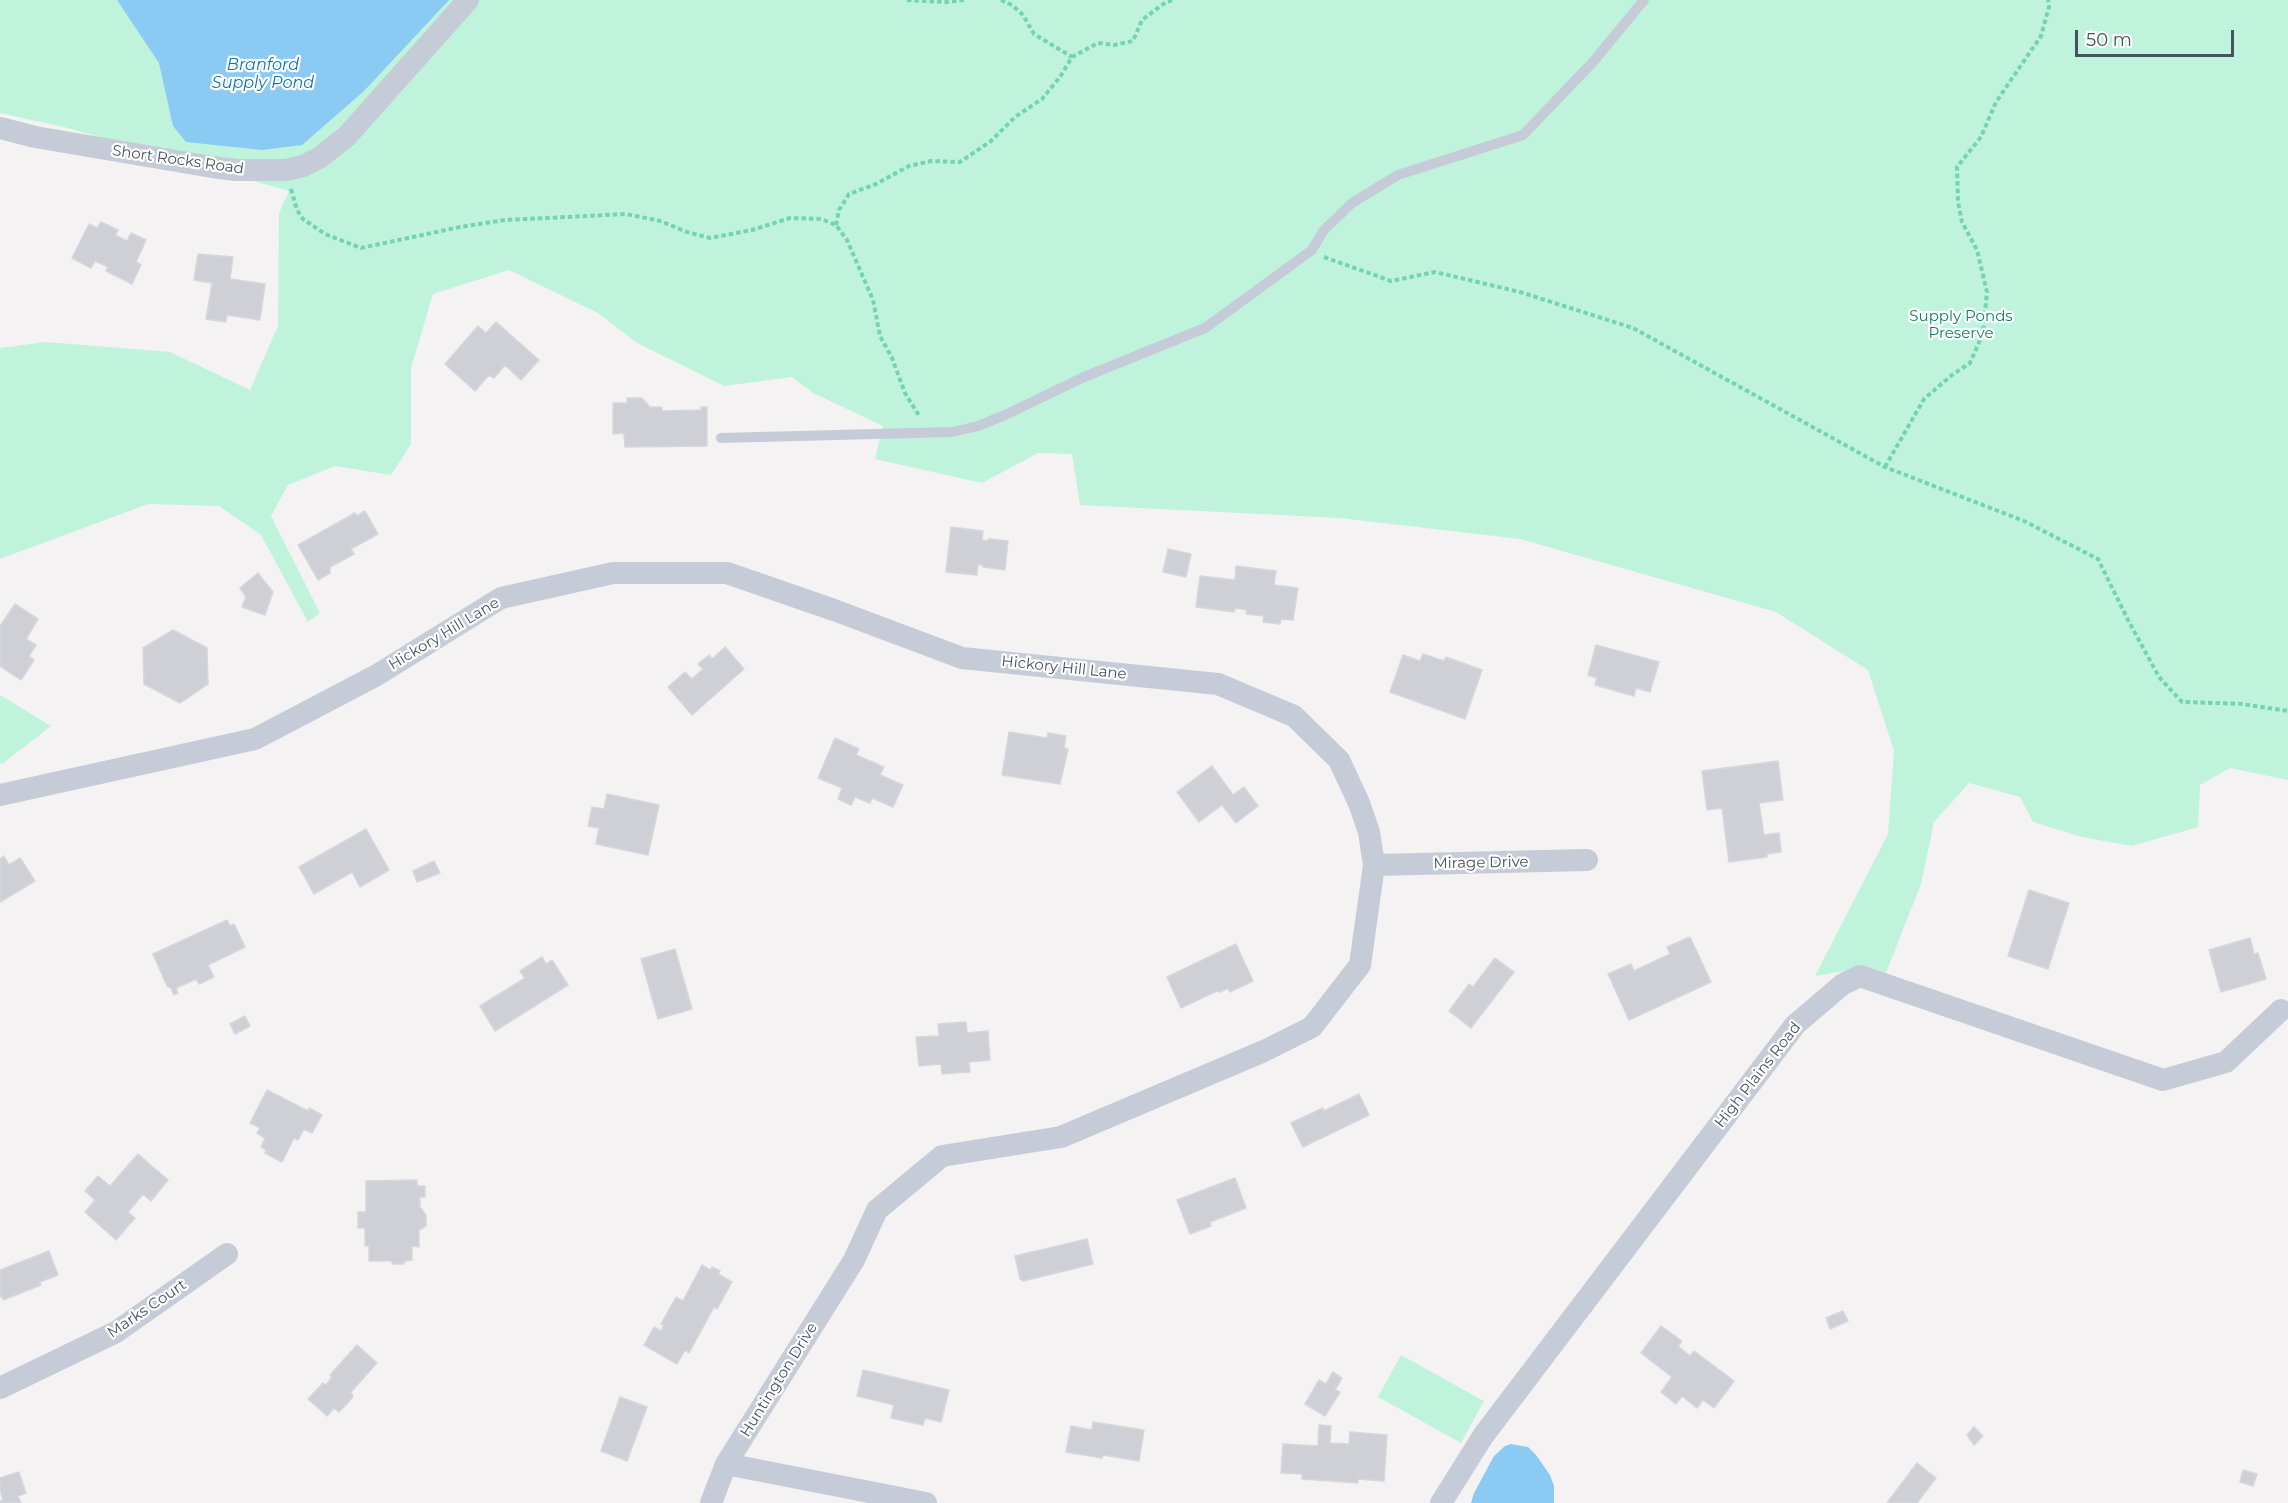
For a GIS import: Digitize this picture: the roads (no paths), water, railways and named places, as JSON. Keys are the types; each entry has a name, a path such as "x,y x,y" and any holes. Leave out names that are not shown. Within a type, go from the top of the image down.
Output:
{"street":[{"name":"Short Rocks Road","path":"0,128 35,137 203,166 236,170 286,170 303,166 319,158 347,136 468,0"},
{"name":"Hickory Hill Lane","path":"0,795 255,739 377,675 501,598 613,573 727,573 962,658 1218,684 1294,716 1339,760 1369,832 1374,865 1360,965 1312,1028 1264,1051 1061,1137 942,1156 877,1210 854,1260"},
{"name":"Mirage Drive","path":"1374,865 1587,860"},
{"name":"High Plains Road","path":"1441,1503 1483,1436 1795,1025 1843,984 1860,976 2163,1080 2226,1062 2281,1010"},
{"name":"Marks Court","path":"0,1388 116,1332 226,1254"},
{"name":"Huntington Drive","path":"711,1503 726,1464 854,1260"},
{"path":"726,1464 926,1503"}],"lane":[{"path":"721,438 952,432 978,426 1005,415 1084,377 1205,328 1312,250 1323,231 1352,202 1398,175 1523,135 1593,62 1644,0"}],"water":[{"name":"Branford Supply Pond","path":"117,0 449,0 364,91 302,145 262,150 186,142 173,126 159,63"},
{"path":"1511,1444 1528,1447 1536,1455 1550,1475 1554,1486 1554,1503 1471,1503 1494,1456 1505,1446"}],"park label":[{"name":"Supply Ponds Preserve","path":"1961,326"}]}
